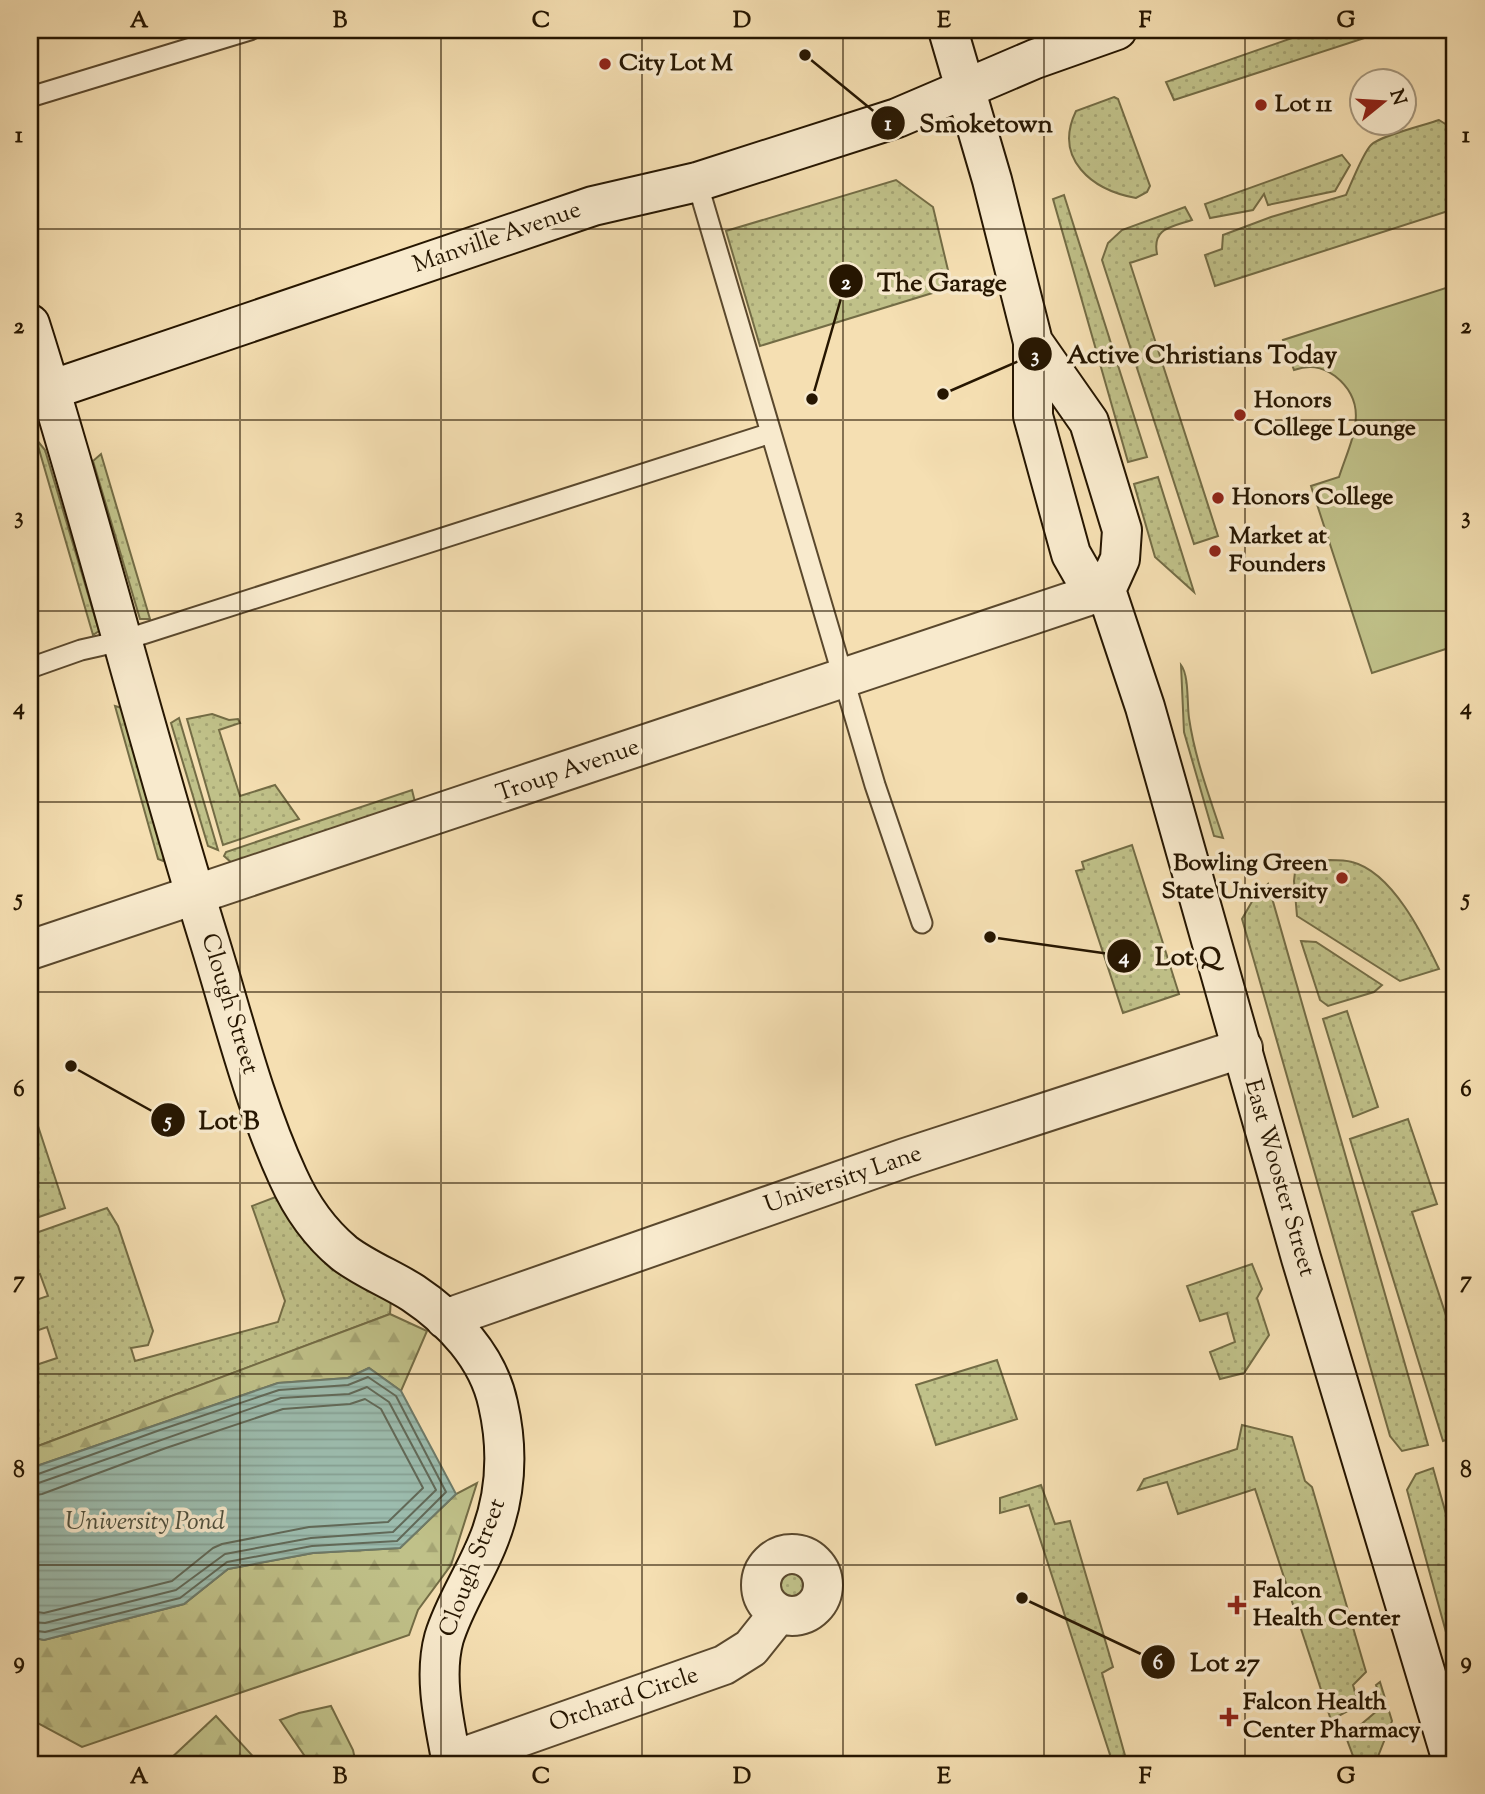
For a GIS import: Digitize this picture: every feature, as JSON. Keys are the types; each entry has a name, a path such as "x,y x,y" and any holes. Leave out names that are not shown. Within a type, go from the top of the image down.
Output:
{"street":[{"path":"948,30 992,180 1032,342 1033,416 1071,554 1083,575 1106,590 1120,559 1122,530 1089,422 1032,342"},
{"name":"Manville Avenue","path":"40,394 593,206 697,182 897,118 1035,59 1117,30"},
{"name":"Clough Street","path":"30,324 40,394 121,640 195,896 262,1111 288,1177 310,1216 327,1238 347,1256 414,1294 469,1343 498,1400 505,1446 502,1495 488,1543 444,1638 440,1661 441,1695 452,1763"},
{"name":"Troup Avenue","path":"30,950 1106,590"},
{"name":"East Wooster Street","path":"1106,590 1145,707 1301,1258 1453,1764"},
{"name":"University Lane","path":"445,1319 905,1158 1243,1048"},
{"name":"Orchard Circle","path":"452,1763 724,1665 751,1648 779,1613"}],"lane":[{"path":"30,97 250,30"},
{"path":"697,182 888,828 922,923"},
{"path":"30,668 771,433"}],"green space":[{"path":"1315,30 1389,30 1174,100 1166,82"},
{"path":"1114,97 1118,99 1150,186 1147,192 1136,198 1105,188 1092,180 1073,158 1069,144 1070,128 1076,111"},
{"path":"1439,120 1455,130 1455,231 1448,211 1215,286 1205,255 1222,249 1223,235 1271,217 1346,195 1371,145 1388,136 1418,136 1418,126"},
{"path":"1342,155 1350,165 1335,191 1268,205 1264,194 1253,210 1210,218 1205,204"},
{"path":"896,180 933,207 952,287 760,346 726,231"},
{"path":"1064,195 1147,457 1128,462 1053,199"},
{"path":"1185,207 1192,220 1170,227 1160,234 1156,245 1157,254 1130,263 1218,536 1194,544 1102,260 1108,243 1122,230"},
{"path":"1455,285 1455,646 1372,673 1311,486 1339,477 1353,436 1356,411 1353,399 1346,387 1325,370 1305,367 1294,370 1283,340"},
{"path":"36,439 45,450 99,631 93,635"},
{"path":"101,454 150,619 140,619 93,461"},
{"path":"1158,477 1194,592 1155,557 1134,484"},
{"path":"1181,665 1187,682 1189,718 1195,748 1223,838 1214,836 1184,732"},
{"path":"115,706 122,708 164,856 163,861 158,859"},
{"path":"212,714 229,720 238,719 240,723 219,730 240,796 275,785 299,819 223,845 187,719"},
{"path":"179,718 218,850 208,846 171,723"},
{"path":"412,790 415,802 232,863 224,856 226,852"},
{"path":"1132,845 1179,994 1123,1013 1076,871 1084,869 1082,862"},
{"path":"1344,860 1367,868 1393,891 1415,923 1439,969 1400,981 1297,916 1294,881 1296,863"},
{"path":"1268,884 1428,1445 1402,1451 1390,1436 1242,919 1254,898"},
{"path":"1301,941 1316,942 1382,985 1374,992 1328,1006 1320,1000"},
{"path":"1347,1011 1378,1107 1353,1117 1323,1019"},
{"path":"1408,1119 1437,1204 1412,1212 1455,1343 1455,1437 1443,1441 1350,1139"},
{"path":"38,1126 65,1208 30,1220 30,1128"},
{"path":"281,1195 391,1297 390,1314 30,1449 30,1367 57,1358 47,1327 30,1333 30,1302 48,1296 40,1274 30,1277 30,1235 107,1208 118,1226 153,1331 148,1345 131,1348 135,1361 278,1322 285,1301 252,1206"},
{"path":"1252,1264 1262,1289 1257,1298 1269,1335 1244,1373 1220,1379 1210,1352 1235,1342 1227,1313 1200,1321 1187,1286"},
{"path":"390,1314 427,1331 401,1391 369,1368 348,1378 278,1383 37,1466 30,1472 30,1449"},
{"path":"997,1360 1017,1419 936,1445 916,1385"},
{"path":"1242,1425 1292,1437 1305,1481 1312,1487 1366,1672 1353,1685 1359,1705 1331,1720 1255,1489 1178,1514 1167,1482 1138,1490 1144,1479 1237,1449"},
{"path":"1433,1468 1455,1546 1455,1665 1407,1490 1416,1474"},
{"path":"477,1483 451,1565 418,1610 409,1635 82,1747 30,1719 30,1637 44,1640 184,1604 228,1569 313,1553 400,1548 456,1494"},
{"path":"1041,1485 1055,1524 1070,1521 1113,1667 1102,1673 1126,1759 1136,1764 1113,1764 1029,1505 1000,1513 1000,1498"},
{"path":"793,1562 808,1568 814,1583 808,1598 793,1604 778,1598 772,1583 778,1568"},
{"path":"1380,1682 1392,1721 1375,1764 1356,1764 1346,1737 1384,1705 1376,1685"},
{"path":"331,1706 353,1750 356,1764 295,1764 306,1758 280,1720"},
{"path":"216,1716 260,1764 156,1764 168,1761"}],"water":[{"name":"University Pond","path":"369,1368 401,1391 456,1494 400,1548 313,1553 228,1569 184,1604 44,1640 30,1637 30,1472 37,1466 278,1383 348,1378"}],"place":[{"name":"Smoketown","path":"805,55"},
{"name":"City Lot M","path":"605,64"},
{"name":"Lot 11","path":"1261,105"},
{"name":"Active Christians Today","path":"943,394"},
{"name":"The Garage","path":"812,399"},
{"name":"Honors College Lounge","path":"1240,415"},
{"name":"Honors College","path":"1218,498"},
{"name":"Market at Founders","path":"1215,551"},
{"name":"Bowling Green State University","path":"1342,878"},
{"name":"Lot Q","path":"990,937"},
{"name":"Lot B","path":"71,1066"},
{"name":"Lot 27","path":"1022,1598"},
{"name":"Falcon Health Center","path":"1237,1605"},
{"name":"Falcon Health Center Pharmacy","path":"1229,1717"}]}
